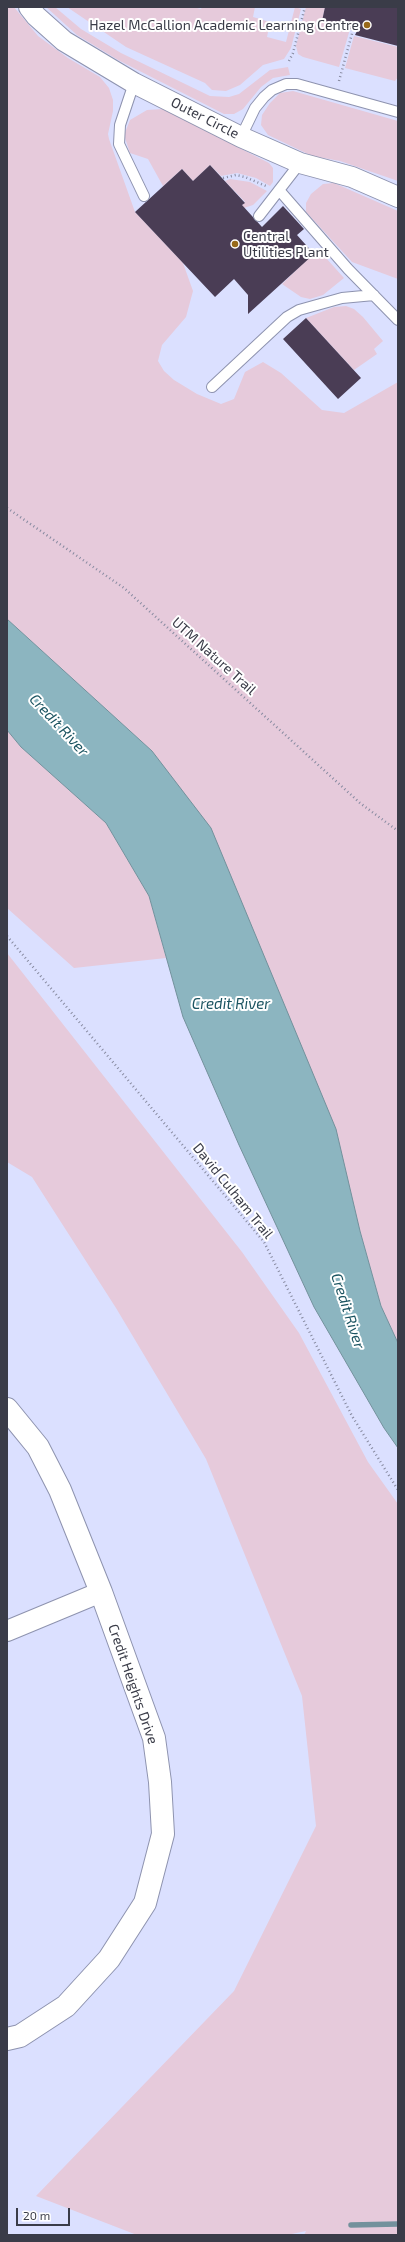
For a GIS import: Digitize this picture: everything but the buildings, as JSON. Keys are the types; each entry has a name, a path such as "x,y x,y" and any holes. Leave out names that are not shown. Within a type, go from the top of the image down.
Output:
{"street":[{"name":"Outer Circle","path":"29,7 36,16 64,41 134,83 241,137 300,164 352,177 398,197"},
{"name":"Credit Heights Drive","path":"7,1409 38,1447 60,1490 101,1592 154,1738 160,1782 163,1834 145,1903 109,1959 66,2006 20,2036 7,2039"},
{"path":"7,1631 101,1592"}],"lane":[{"path":"134,83 120,125 119,144 144,196"},
{"path":"241,137 256,108 264,97 272,90 286,84 297,84 398,112"},
{"path":"259,216 300,164"},
{"path":"277,192 398,320"},
{"path":"212,387 288,318 299,310 342,298 374,295"}],"path":[{"path":"289,62 293,53 305,7"},
{"path":"338,84 353,30"},
{"path":"223,178 236,175 245,177 277,192"},
{"name":"UTM Nature Trail","path":"7,508 124,588 360,803 398,831"},
{"name":"David Culham Trail","path":"7,936 264,1242 352,1416 398,1490"}],"shaded area":[{"path":"7,7 14,7 38,36 68,58 100,77 109,88 113,100 113,111 108,134 109,139 135,212 183,263 193,291 186,317 162,345 158,361 164,371 174,380 197,394 221,404 234,399 245,372 263,362 281,373 322,410 344,413 398,382 398,1343 381,1306 360,1231 152,751 7,619"},
{"path":"46,7 55,7 81,29 121,53 210,96 229,97 239,94 270,70 288,67 290,75 273,78 261,87 243,109 234,114 224,114 118,60 77,35"},
{"path":"67,7 193,7 201,9 202,7 255,7 253,17 270,22 267,37 286,42 295,7 301,9 291,48 284,59 263,65 240,85 226,91 212,90 205,83 126,47"},
{"path":"306,7 325,7 322,21 350,29 339,67 303,57 298,54 296,46"},
{"path":"354,36 398,47 398,77 395,81 345,68"},
{"path":"293,91 398,121 398,181 340,161 312,156 268,135 261,125 262,115 270,103 280,93"},
{"path":"163,109 269,163 273,168 273,182 270,186 256,178 237,173 221,176 210,165 193,181 182,169 163,186 148,159 130,153 124,135 130,120 147,110"},
{"path":"230,179 250,182 267,191 253,205 244,208 242,205 245,202 225,181"},
{"path":"334,183 398,211 398,279 352,262 306,212 306,203 311,194 323,184"},
{"path":"318,249 344,278 323,295 310,299 301,297 282,284"},
{"path":"346,306 354,309 363,317 383,341 374,349 377,354 354,370 306,318 334,307"},
{"path":"7,730 21,747 106,823 149,896 166,958 74,968 7,908"},
{"path":"7,953 242,1252 299,1333 368,1462 398,1504 398,2235 304,2235 306,2231 287,2235 137,2235 36,2196 234,1991 316,1826 302,1696 206,1459 116,1308 32,1177 7,1162"}],"water":[{"name":"Credit River","path":"7,619 152,751 211,828 336,1129 360,1231 381,1306 398,1343 398,1448 384,1428 314,1307 239,1145 183,1017 149,896 106,823 21,747 7,730"}],"waterway":[{"path":"351,2225 398,2224"}],"place":[{"name":"Hazel McCallion Academic Learning Centre","path":"367,25"},
{"name":"Central Utilities Plant","path":"235,244"}]}
